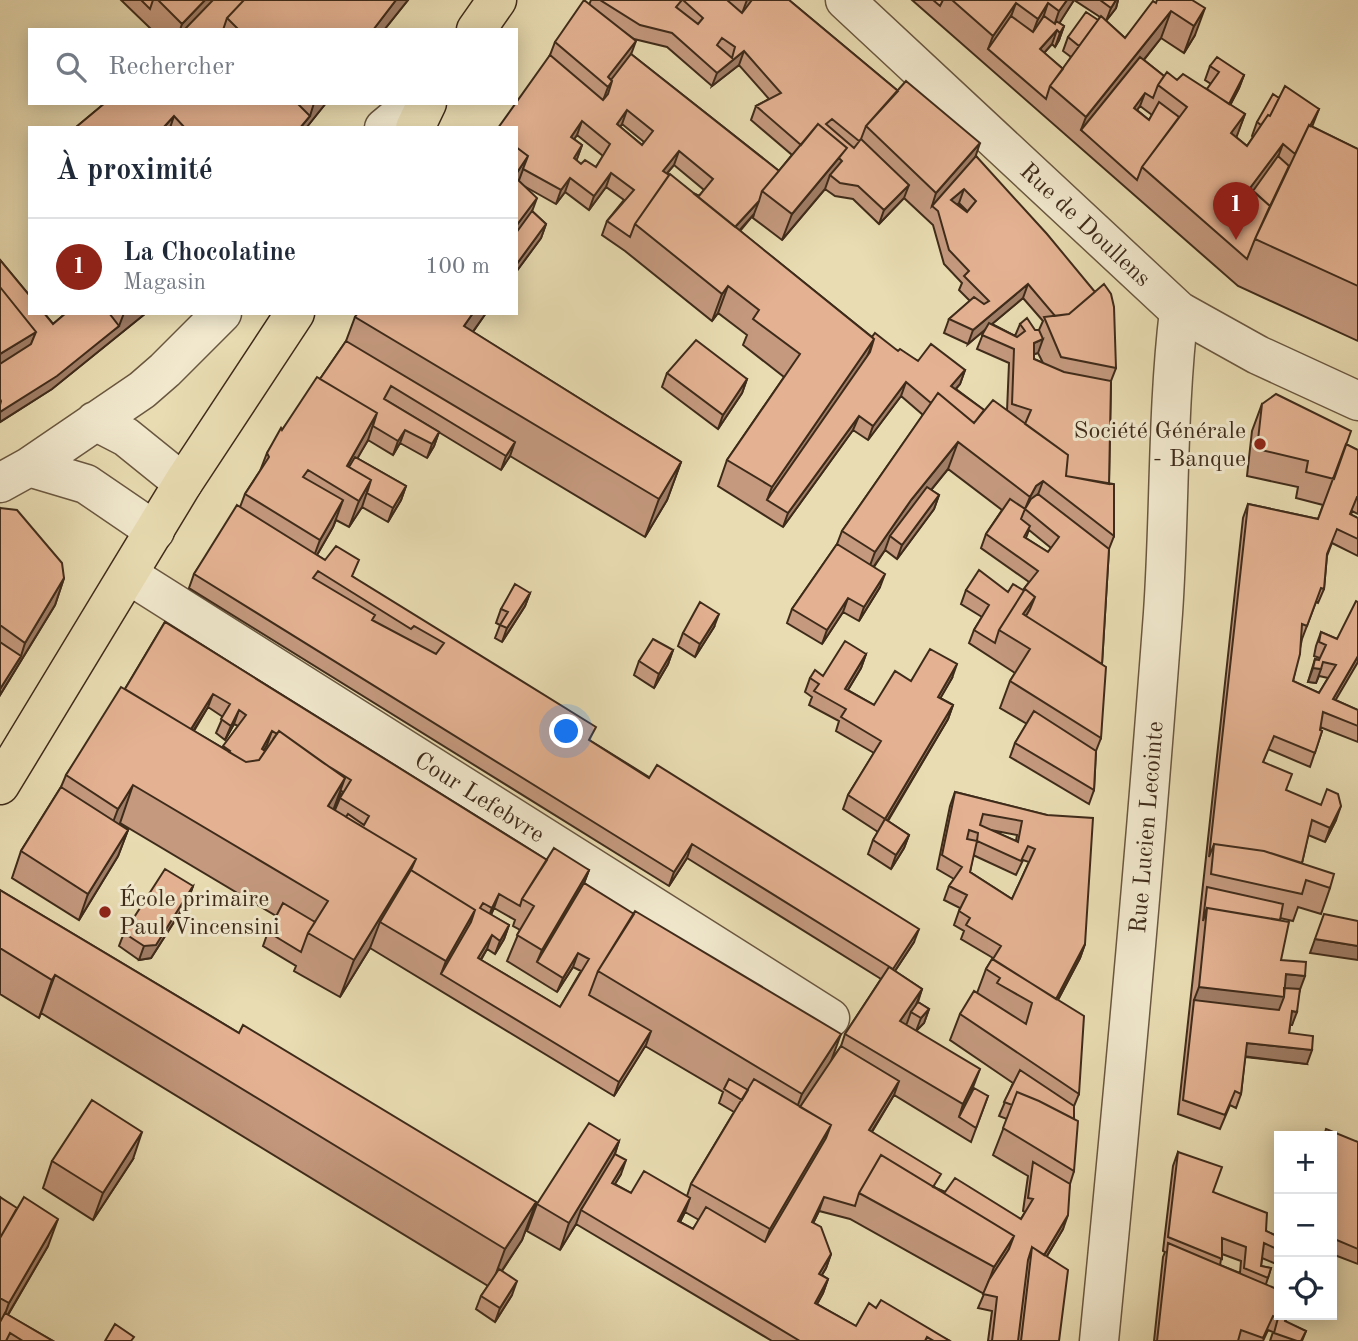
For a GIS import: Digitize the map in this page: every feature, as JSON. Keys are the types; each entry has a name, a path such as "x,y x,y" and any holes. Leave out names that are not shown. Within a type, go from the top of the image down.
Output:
{"main road":[{"path":"477,28 497,0"},
{"path":"416,126 426,105"},
{"path":"0,785 183,483 294,315"}],"street":[{"name":"Rue de Doullens","path":"845,0 1179,311 1258,355 1358,401"},
{"path":"386,126 412,105"},
{"name":"Rue Lucien Lecointe","path":"1099,1341 1132,1000 1163,609 1172,371 1179,311"},
{"path":"15,475 142,390 166,370 220,315"},
{"path":"95,421 126,437 183,483"},
{"path":"15,475 86,484 155,531"},
{"name":"Cour Lefebvre","path":"129,575 830,1018"}],"building":[{"path":"141,0 153,0 150,9"},
{"path":"158,0 205,0 182,24"},
{"path":"213,0 244,0 227,18 224,28 186,28"},
{"path":"244,0 396,0 375,28 237,28 227,18"},
{"path":"584,0 636,41 608,77 612,81 608,87 555,42"},
{"path":"600,0 682,0 676,7 698,24 703,18 683,0 727,0 742,13 752,0 789,0 898,91 866,126 861,139 909,185 884,210 858,186 840,183 830,175 842,161 839,158 847,148 818,124 801,145 756,106 781,93 744,51 717,73 672,33 640,25","holes":["722,38 735,47 732,58 717,45","832,119 859,141 861,139 854,148 826,124"]},
{"path":"952,0 1067,0 1059,11 1048,3 1038,19 1016,3 993,36"},
{"path":"1100,0 1116,0 1111,8"},
{"path":"1157,0 1192,0 1205,8 1194,26 1171,11 1086,117 1050,86 1101,16 1125,38 1153,1 1156,3"},
{"path":"1086,12 1098,20 1079,46 1068,37"},
{"path":"1011,16 1033,32 1044,16 1055,24 1056,21 1064,26 1060,33 1057,30 1040,49 1063,69 1050,86 1046,99 988,49"},
{"path":"631,54 779,171 762,191 759,201 735,227 693,193 699,196 713,179 679,151 663,171 669,175 635,224 630,237 607,221 634,190 611,173 594,196 570,178 561,190 523,169 528,156 518,148 518,126 499,126 514,105 518,105 518,100 550,55 603,100 612,81","holes":["627,110 653,131 642,145 617,124","582,121 610,144 596,167 585,160 581,164 574,158 582,145 571,137"]},
{"path":"1140,57 1164,76 1153,98 1145,93 1134,108 1149,120 1159,102 1179,117 1142,167 1137,180 1081,130"},
{"path":"1217,57 1244,75 1229,104 1207,89 1219,72 1210,66"},
{"path":"1167,72 1177,80 1183,74 1245,114 1231,133 1247,146 1268,115 1270,116 1285,86 1319,109 1295,154 1283,144 1250,188 1270,206 1247,259 1142,167 1187,107 1158,85"},
{"path":"906,81 980,143 936,193 866,126"},
{"path":"1273,94 1279,98 1270,116 1268,115 1261,125 1257,122"},
{"path":"103,105 299,105 310,116 302,126 183,126 174,116 165,126 77,126"},
{"path":"818,124 847,148 792,214 762,191"},
{"path":"1309,125 1358,149 1358,286 1255,239"},
{"path":"518,148 528,156 518,171"},
{"path":"976,156 1095,292 1069,314 1055,316 1028,284 973,330 949,319 974,297 984,304 989,301 964,276 969,271 949,250 938,211 932,206","holes":["964,189 976,201 967,212 951,200"]},
{"path":"1278,156 1289,166 1270,206 1253,191"},
{"path":"670,174 874,339 772,487 727,460 800,354 753,319 759,310 728,286 722,294 635,224"},
{"path":"518,180 537,198 518,223"},
{"path":"532,211 546,224 518,262 518,230"},
{"path":"0,260 28,294 28,315 46,315 53,324 64,315 111,315 119,326 57,376 0,412 0,364 31,344 36,332 0,287"},
{"path":"1104,284 1111,294 1114,307 1116,368 1061,357 1044,317 1069,314"},
{"path":"0,287 36,332 0,354"},
{"path":"472,315 464,326 681,462 659,499 355,317"},
{"path":"1027,318 1035,330 1039,330 1043,339 1034,343 1034,359 1064,372 1111,381 1109,484 1066,476 1068,455 1025,424 1031,410 1012,404 1014,349 982,335 989,323 1017,337 1025,331 1020,324"},
{"path":"875,333 898,351 900,349 918,361 931,344 965,370 951,386 984,410 974,423 938,393 931,403 906,382 873,426 859,416 788,513 767,500 870,352"},
{"path":"696,340 747,379 723,415 667,373"},
{"path":"346,341 515,442 506,456 391,386 384,399 439,432 432,444 405,430 398,441 373,426 377,413 320,379"},
{"path":"317,377 377,413 347,466 371,480 359,501 308,470 303,477 343,500 320,540 245,494 269,457 267,453 281,428 282,430"},
{"path":"938,393 974,423 993,400 1068,455 1066,476 1114,484 1114,536 1043,481 1036,486 1030,497 958,442 911,500 875,552 842,531"},
{"path":"1276,394 1351,431 1334,479 1306,472 1308,461 1257,449 1262,404"},
{"path":"1346,444 1358,450 1358,497 1350,514 1358,518 1358,539 1337,529 1327,554 1324,589 1321,588 1307,626 1302,624 1300,654 1293,681 1319,693 1336,665 1323,662 1321,669 1313,668 1315,659 1319,660 1326,645 1319,642 1321,632 1337,639 1356,601 1358,602 1358,656 1333,699 1358,710 1358,726 1323,712 1322,731 1315,753 1274,736 1263,762 1292,774 1286,790 1321,805 1327,789 1338,794 1341,806 1330,828 1312,820 1302,863 1264,851 1214,844 1209,857 1248,504 1318,519"},
{"path":"355,457 406,486 393,508 367,493 371,480 349,467"},
{"path":"927,487 939,495 902,545 890,536"},
{"path":"1038,494 1109,549 1102,664 1026,616 1035,597 1025,589 999,630 995,643 974,630 989,605 966,590 979,570 1008,592 1013,584 1023,590 1038,571 986,534 1010,499 1025,509","holes":["1025,509 1059,537 1048,552 1024,537 1030,526 1021,519"]},
{"path":"237,505 325,560 336,546 359,560 352,576 596,727 589,740 649,778 657,765 919,929 893,969 692,844 674,872 194,574","holes":["318,571 411,629 414,626 444,643 436,654 372,620 375,615 313,578","560,722 569,728 561,740 552,735"]},
{"path":"0,508 17,510 62,563 64,578 25,643 0,625"},
{"path":"837,544 885,574 864,607 848,598 827,630 792,609"},
{"path":"515,584 530,593 507,628 500,625 508,612 501,609"},
{"path":"1025,589 1035,597 1023,614 1106,667 1101,738 1010,681 1030,649 999,630"},
{"path":"700,602 719,614 700,644 683,633"},
{"path":"165,622 547,860 520,906 499,894 492,908 483,903 480,908 509,925 500,941 492,935 478,958 560,1007 589,959 578,953 563,978 537,962 584,883 634,914 598,971 589,995 651,1031 619,1082 441,974 475,910 411,870 416,859 346,817 348,814 364,825 369,816 340,798 351,780 279,731 277,734 272,731 259,760 246,762 229,752 223,746 246,715 239,710 231,726 221,719 230,704 213,694 191,729 125,689"},
{"path":"653,639 673,650 659,674 639,661"},
{"path":"845,641 866,654 845,689 874,705 895,671 911,681 930,649 957,664 938,697 953,705 885,819 848,795 881,741 841,717 846,709 814,691 819,684 810,678 815,670 823,676"},
{"path":"0,642 21,656 0,689"},
{"path":"121,687 246,762 259,760 279,731 345,778 328,806 416,859 354,960 308,933 328,901 133,785 118,809 66,775"},
{"path":"1034,711 1096,751 1094,790 1015,743"},
{"path":"61,787 128,830 88,894 21,851"},
{"path":"955,792 1047,815 1093,818 1085,944 1056,999 993,959 1001,946 966,925 970,918 959,911 967,895 949,886 962,867 942,855","holes":["983,814 1022,821 1018,842 980,825","969,830 978,833 977,841 967,839","977,841 1021,861 1028,846 1035,849 1012,899 970,872"]},
{"path":"885,819 909,835 896,855 873,840"},
{"path":"1214,844 1264,851 1334,874 1330,888 1306,880 1302,894 1211,874"},
{"path":"554,848 589,870 542,950 517,935 534,906 522,899"},
{"path":"165,869 193,886 156,945 144,946 124,933"},
{"path":"411,870 475,910 446,961 380,922"},
{"path":"1207,887 1283,904 1280,920 1207,908 1203,921"},
{"path":"0,890 239,1033 243,1025 536,1202 505,1249 55,975 52,980 0,948"},
{"path":"283,903 315,922 301,952 268,932"},
{"path":"1207,908 1289,922 1281,960 1306,962 1305,976 1286,974 1284,997 1199,987"},
{"path":"635,911 841,1034 802,1094 598,971"},
{"path":"1324,914 1358,921 1358,946 1315,939"},
{"path":"992,959 1084,1016 1079,1094 960,1014 974,991 1026,1024 1032,1003 997,983 1000,978 986,969"},
{"path":"889,967 922,989 900,1021 980,1069 963,1104 845,1034"},
{"path":"1284,988 1300,989 1297,1012 1292,1011 1289,1033 1313,1036 1312,1050 1247,1043 1241,1094 1235,1091 1225,1115 1183,1100 1194,1000 1279,1010"},
{"path":"918,1002 929,1009 921,1018 911,1012"},
{"path":"841,1046 899,1081 869,1130 941,1174 933,1187 881,1155 859,1193 855,1206 824,1197 812,1222 821,1227 831,1254 819,1274 828,1279 815,1303 856,1326 869,1303 876,1308 881,1300 950,1341 934,1341 927,1337 925,1341 800,1341 581,1210 615,1154 626,1160 612,1183 631,1193 644,1171 690,1198 678,1221 693,1229 706,1207 765,1242 826,1138 831,1125 800,1107"},
{"path":"1020,1070 1074,1106 1074,1119 1017,1092 1012,1105 1004,1102"},
{"path":"729,1079 748,1090 742,1100 724,1089"},
{"path":"754,1079 831,1125 770,1229 691,1184"},
{"path":"974,1088 988,1096 976,1128 959,1117"},
{"path":"1017,1092 1078,1121 1074,1171 1003,1128"},
{"path":"92,1100 142,1132 103,1193 52,1161"},
{"path":"589,1123 619,1141 569,1223 537,1204"},
{"path":"1337,1133 1358,1142 1358,1249 1337,1240"},
{"path":"1178,1152 1222,1167 1213,1192 1267,1213 1266,1231 1274,1235 1274,1248 1264,1243 1261,1266 1271,1268 1268,1278 1244,1268 1246,1247 1222,1238 1222,1259 1168,1237"},
{"path":"881,1155 1014,1236 994,1267 859,1193"},
{"path":"1033,1162 1070,1184 1068,1215 1044,1255 1032,1247 1018,1341 992,1341 997,1297 983,1294 1014,1236 935,1188 945,1192 955,1178 1021,1219 1033,1199 1028,1198"},
{"path":"0,1197 17,1208 0,1238"},
{"path":"24,1197 58,1219 9,1303 0,1298 0,1238"},
{"path":"1168,1243 1274,1288 1274,1316 1263,1338 1241,1330 1238,1341 1157,1341"},
{"path":"1032,1247 1068,1270 1059,1341 1021,1341"},
{"path":"499,1269 517,1281 500,1308 481,1296"},
{"path":"5,1313 53,1341 23,1341 10,1333 6,1341 0,1341 0,1322"},
{"path":"1277,1320 1285,1320 1306,1331 1301,1341 1274,1333"},
{"path":"115,1324 134,1337 131,1341 105,1341"}],"place":[{"name":"La Chocolatine","path":"1236,240"},
{"name":"Société Générale - Banque","path":"1260,444"},
{"name":"École primaire Paul Vincensini","path":"105,912"}]}
